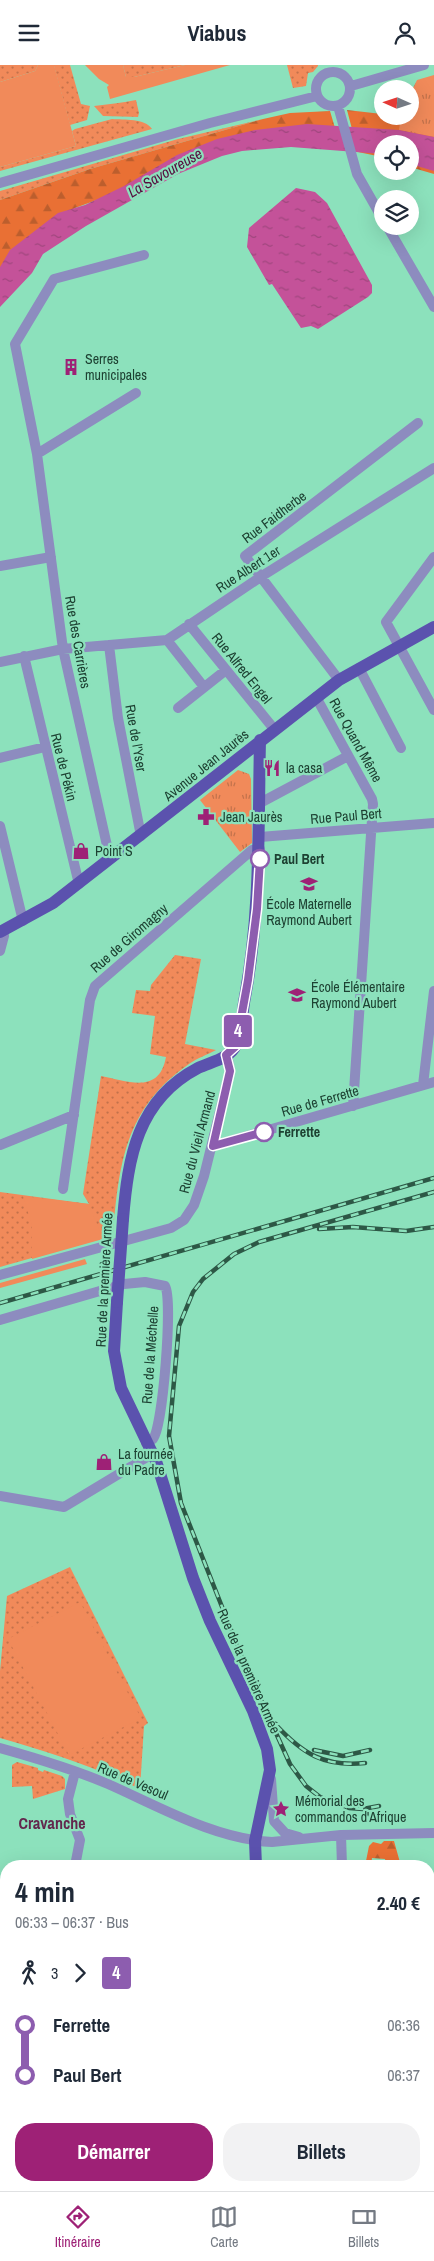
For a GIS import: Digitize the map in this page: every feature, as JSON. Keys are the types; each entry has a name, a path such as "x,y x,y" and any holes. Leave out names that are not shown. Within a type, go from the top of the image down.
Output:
{"main road":[{"name":"Avenue Jean Jaurès","path":"1,932 53,903 79,884 339,679 434,627"},
{"path":"226,1055 236,1046 248,980 257,909 260,843 260,740"},
{"name":"Rue de la première Armée","path":"226,1055 197,1069 174,1084 144,1119 132,1151 126,1181 114,1351 118,1376 128,1407 156,1461 181,1545 196,1587 262,1733 270,1770 255,1841 256,1860"}],"street":[{"path":"350,86 424,65"},
{"path":"328,69 340,73 349,81 347,101 339,110 324,104 317,96 316,90 319,79 328,69"},
{"path":"0,183 210,123 317,96"},
{"path":"339,110 357,174 374,204"},
{"path":"392,235 434,307"},
{"name":"Rue des Carrières","path":"110,859 63,649 36,454 14,344 54,279 144,255"},
{"path":"36,454 136,393"},
{"name":"Rue Faidherbe","path":"339,679 246,555 418,423"},
{"name":"Rue Albert 1er","path":"167,640 188,624 262,576 434,468"},
{"path":"0,566 51,557"},
{"path":"434,557 386,622 434,710"},
{"name":"Rue Alfred Engel","path":"188,624 274,729"},
{"path":"0,662 63,649 167,640 204,687"},
{"name":"Rue de l'Yser","path":"110,645 118,718 141,835"},
{"name":"Rue de Pékin","path":"24,656 79,884"},
{"path":"359,668 401,748"},
{"path":"178,708 226,670"},
{"name":"Rue Quand Même","path":"316,697 372,799 372,827 352,1106"},
{"path":"0,758 45,747"},
{"path":"260,803 348,755"},
{"name":"Rue Paul Bert","path":"260,843 372,827 434,823"},
{"path":"0,826 23,921"},
{"name":"Rue de Giromagny","path":"74,1115 90,1000 95,986 260,843"},
{"path":"0,951 4,936 1,932"},
{"path":"423,1085 434,991"},
{"name":"Rue du Vieil Armand","path":"0,1275 171,1228 184,1220 194,1205 213,1146 230,1071 226,1055"},
{"name":"Rue de Ferrette","path":"213,1146 434,1082"},
{"path":"0,1145 74,1115"},
{"path":"63,1189 74,1115"},
{"name":"Rue de la Méchelle","path":"0,1320 124,1284 145,1282 165,1286 168,1292 169,1326 159,1421 149,1449"},
{"path":"0,1496 64,1507 149,1449"},
{"name":"Rue de Vesoul","path":"0,1748 75,1772 208,1827 255,1841 272,1842 341,1835 434,1833"},
{"path":"270,1770 274,1821 285,1833 304,1838"},
{"path":"75,1772 68,1799 70,1814 80,1840 76,1860"},
{"path":"341,1835 342,1860"}],"green space":[{"path":"0,65 38,65 35,71 0,82"},
{"path":"38,65 54,65 76,146 0,167 0,82 35,71"},
{"path":"50,65 70,65 81,104 90,106 87,120 70,125 54,66 49,67"},
{"path":"85,65 123,65 126,77 134,77 185,65 230,65 110,99 107,87 109,85 99,79"},
{"path":"123,65 185,65 134,77 126,77"},
{"path":"287,65 318,66 313,72 308,73 306,86 293,88"},
{"path":"434,75 434,137 399,130 400,125 419,125 419,80 417,80"},
{"path":"136,100 138,117 103,116 94,106 120,103"},
{"path":"347,110 374,113 374,125 419,125 419,118 434,120 434,174 419,170 419,135 374,135 374,155 358,152"},
{"path":"330,111 335,128 297,126 75,208 0,271 0,200 90,169 263,119 290,113"},
{"path":"112,119 139,121 149,125 152,129 0,171 0,167 76,146 72,131"},
{"path":"263,119 90,169 0,200 0,191 178,139"},
{"path":"238,770 249,774 251,779 252,843 240,852 200,800"},
{"path":"175,955 201,959 185,1044 216,1050 192,1062 168,1081 151,1099 138,1119 129,1139 123,1161 118,1185 113,1235 0,1267 0,1192 89,1204 83,1194 101,1076 141,1083 157,1077 162,1069 166,1057 150,1054 155,1016 132,1013 136,990 150,991 151,985"},
{"path":"23,1196 89,1204 103,1239 32,1259 32,1225"},
{"path":"85,1259 87,1264 0,1288 0,1283"},
{"path":"70,1567 148,1723 144,1726 140,1789 72,1760 0,1738 0,1671 7,1596"},
{"path":"80,1602 141,1718 69,1755 8,1639"},
{"path":"17,1762 38,1768 38,1770 43,1772 44,1770 62,1776 65,1779 65,1789 33,1799 32,1786 12,1787 12,1765"},
{"path":"384,1841 394,1841 399,1860 372,1858 372,1860 366,1860 369,1846 373,1842 381,1844"}],"water":[{"name":"La Savoureuse","path":"307,124 399,130 434,137 434,171 419,167 419,135 374,135 374,153 291,147 242,151 222,156 178,174 86,226 43,254 32,273 0,307 0,267 10,250 58,213 85,205 124,186 177,155 217,139 255,130"},
{"path":"296,188 315,192 327,203 372,285 372,293 368,297 318,329 311,326 301,328 272,284 269,285 247,247 249,228"}],"railway":[{"path":"0,1303 434,1178"},
{"path":"379,1806 363,1809 349,1808 320,1797 306,1786 290,1764 243,1660 181,1503 169,1436 179,1326 193,1292 203,1279 234,1254 259,1242 434,1192"},
{"path":"319,1229 353,1227 406,1231 434,1227"},
{"path":"276,1725 296,1744 315,1756 338,1763 365,1763"},
{"path":"314,1750 343,1756 370,1750"}],"bus line":[{"name":"4","path":"260,859 257,909 248,980 236,1046 226,1055 230,1071 213,1146 264,1132"}],"place":[{"name":"Serres municipales","path":"71,367"},
{"name":"la casa","path":"272,768"},
{"name":"Jean Jaurès","path":"206,817"},
{"name":"Point S","path":"81,851"},
{"name":"Paul Bert","path":"260,859"},
{"name":"École Maternelle Raymond Aubert","path":"309,884"},
{"name":"École Élémentaire Raymond Aubert","path":"297,995"},
{"name":"Ferrette","path":"264,1132"},
{"name":"La fournée du Padre","path":"104,1462"},
{"name":"Mémorial des commandos d'Afrique","path":"281,1809"}],"district":[{"name":"Cravanche","path":"52,1823"}]}
